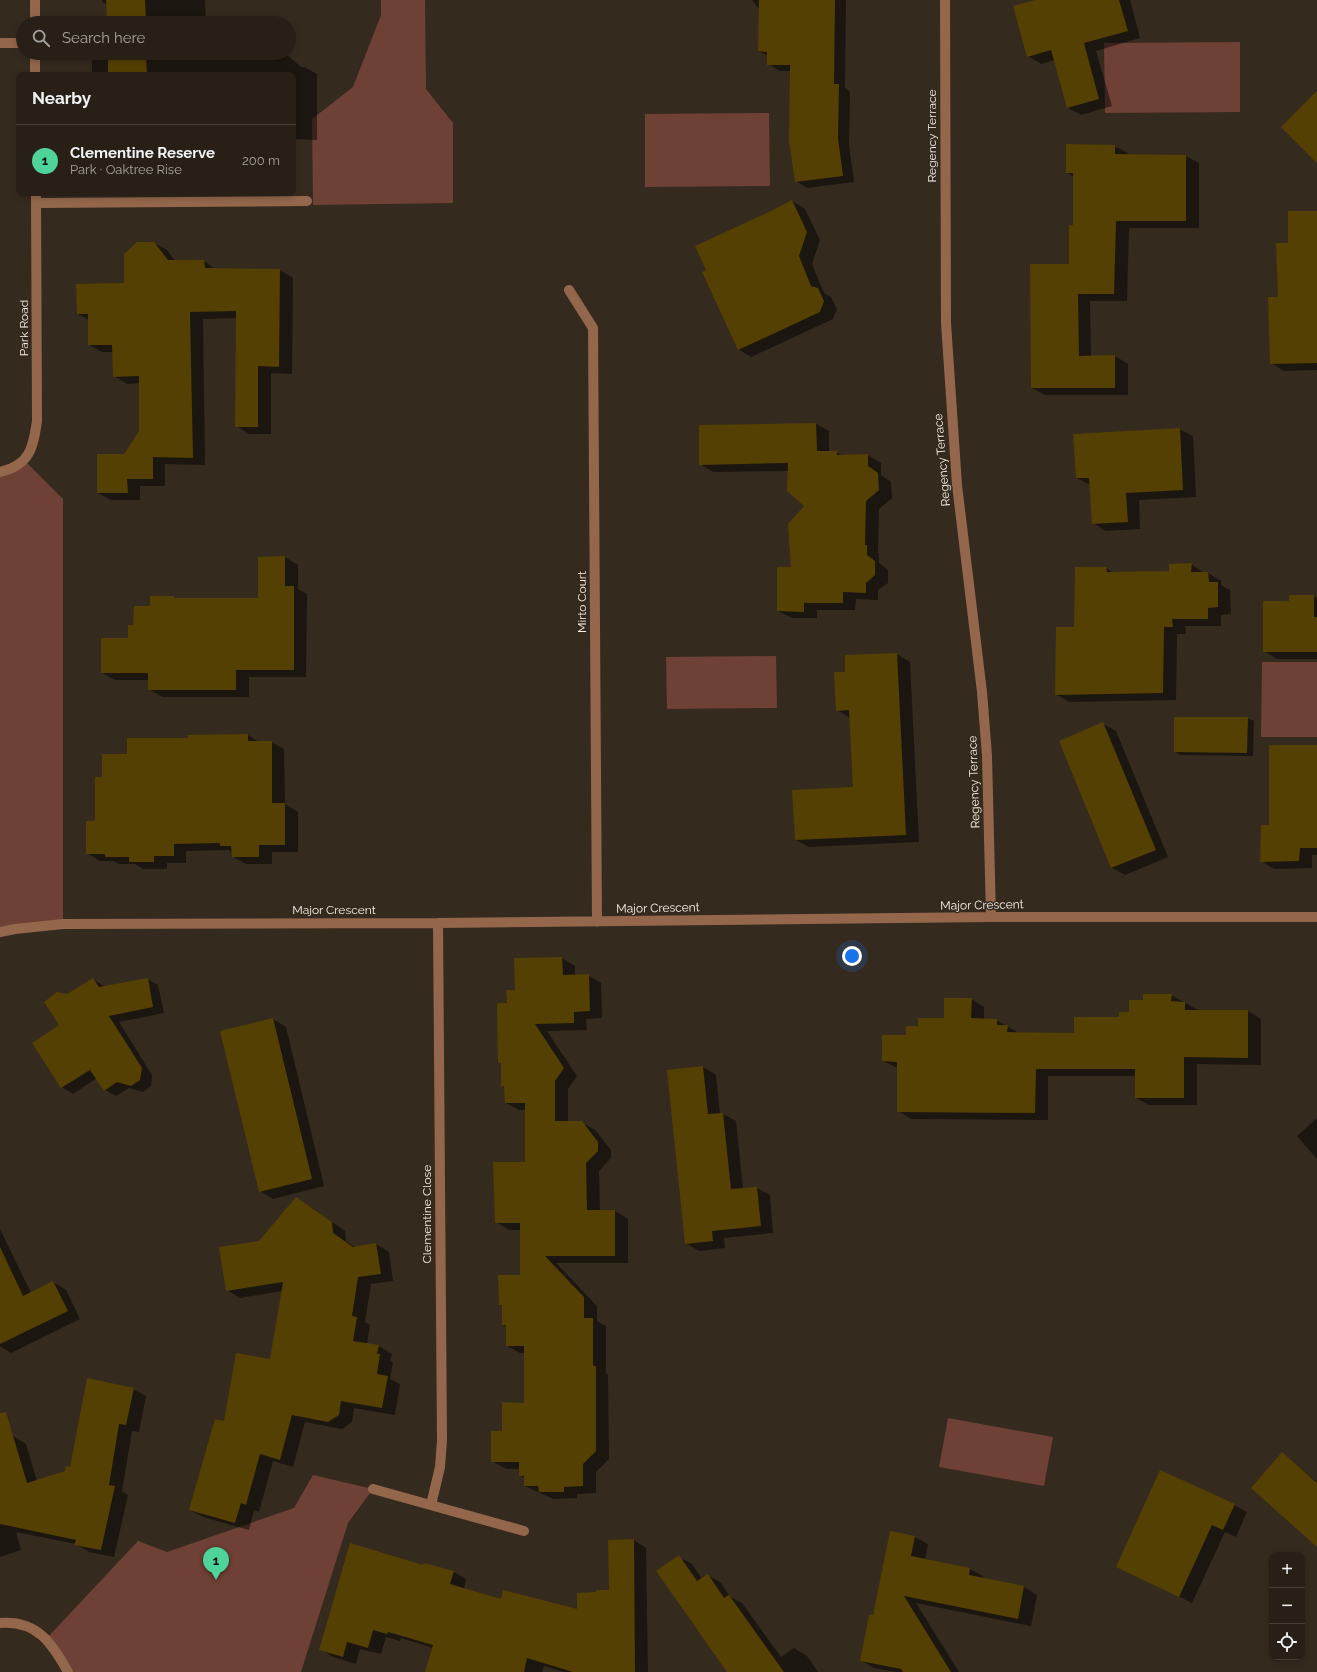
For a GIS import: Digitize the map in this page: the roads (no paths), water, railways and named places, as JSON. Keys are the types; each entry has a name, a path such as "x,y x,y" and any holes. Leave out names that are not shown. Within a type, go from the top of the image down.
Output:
{"street":[{"path":"35,0 35,16"},
{"name":"Regency Terrace","path":"944,0 946,323 957,485 982,692 987,756 991,917"},
{"path":"0,43 16,43"},
{"path":"35,60 35,72"},
{"path":"36,198 307,201"},
{"name":"Park Road","path":"0,472 15,467 25,461 32,450 37,421 36,198"},
{"name":"Mirto Court","path":"569,290 593,328 597,922"},
{"name":"Major Crescent","path":"0,932 63,924 597,922 991,917 1317,917"},
{"name":"Clementine Close","path":"431,1505 440,1467 442,1440 438,923"},
{"path":"373,1489 524,1531"},
{"path":"0,1623 22,1624 34,1629 56,1650 68,1672"}],"place":[{"name":"Clementine Reserve","path":"216,1580"}]}
